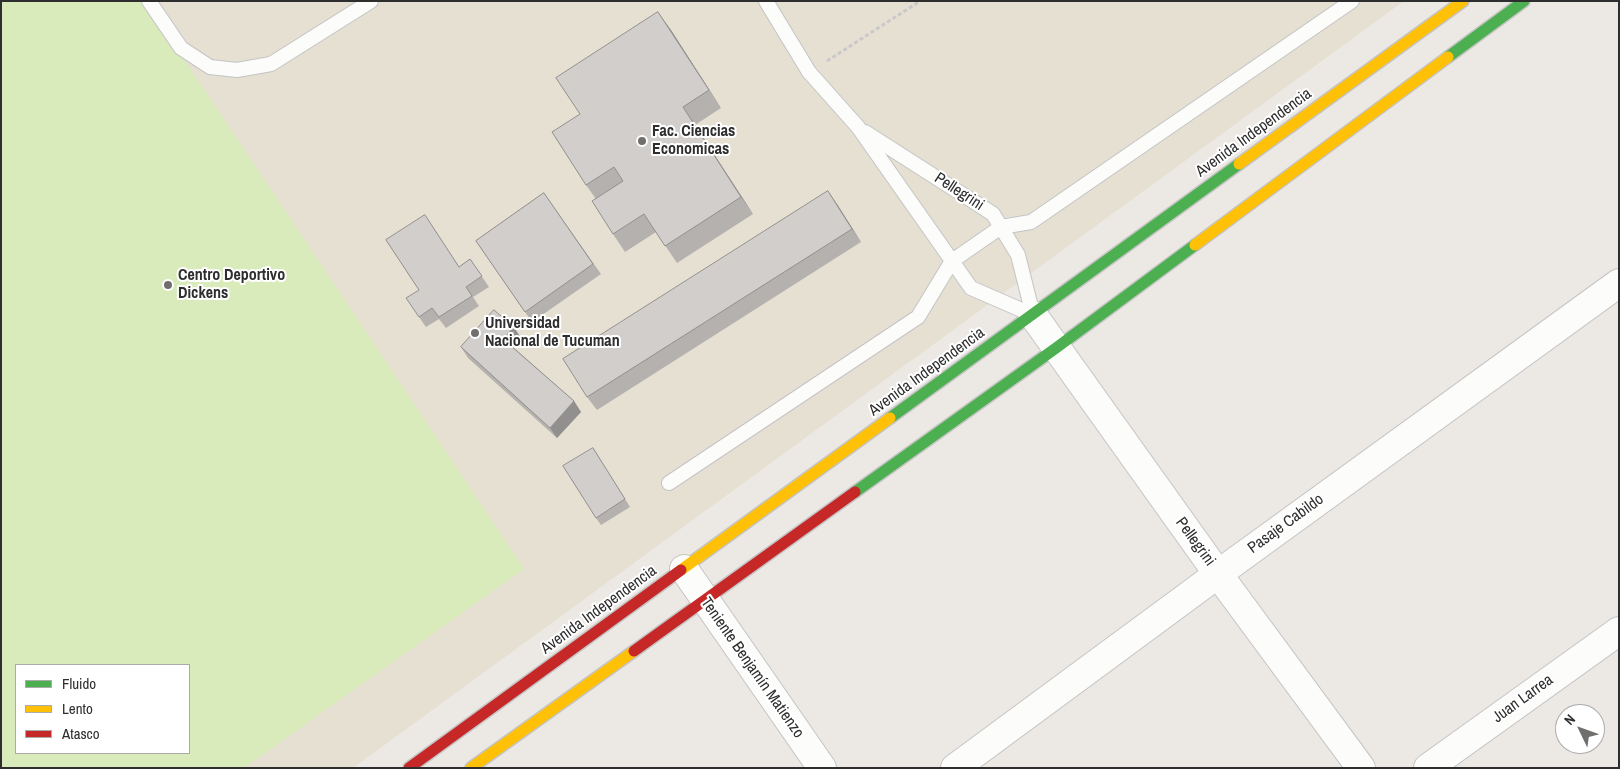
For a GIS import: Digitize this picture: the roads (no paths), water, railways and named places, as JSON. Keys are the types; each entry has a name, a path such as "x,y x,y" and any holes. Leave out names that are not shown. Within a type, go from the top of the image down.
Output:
{"main road":[{"name":"Avenida Independencia","path":"409,768 1463,1"},
{"path":"471,768 1056,348 1524,1"}],"street":[{"name":"Pasaje Cabildo","path":"956,768 1218,574 1619,283"},
{"name":"Pellegrini","path":"1032,315 1218,574 1361,768"},
{"name":"Teniente Benjamín Matienzo","path":"684,569 822,768"},
{"name":"Juan Larrea","path":"1428,768 1619,631"}],"lane":[{"path":"149,1 182,48 210,67 238,70 271,64 371,1"},
{"name":"Pellegrini","path":"766,1 809,72 858,127 971,288 1032,315"},
{"path":"668,483 918,317 952,261 1001,227 1031,222 1352,1"},
{"name":"Pellegrini","path":"858,127 993,214 1018,255 1032,315"}],"place":[{"name":"Fac. Ciencias Economicas","path":"642,141"},
{"name":"Centro Deportivo Dickens","path":"168,285"},
{"name":"Universidad Nacional de Tucuman","path":"475,333"}]}
